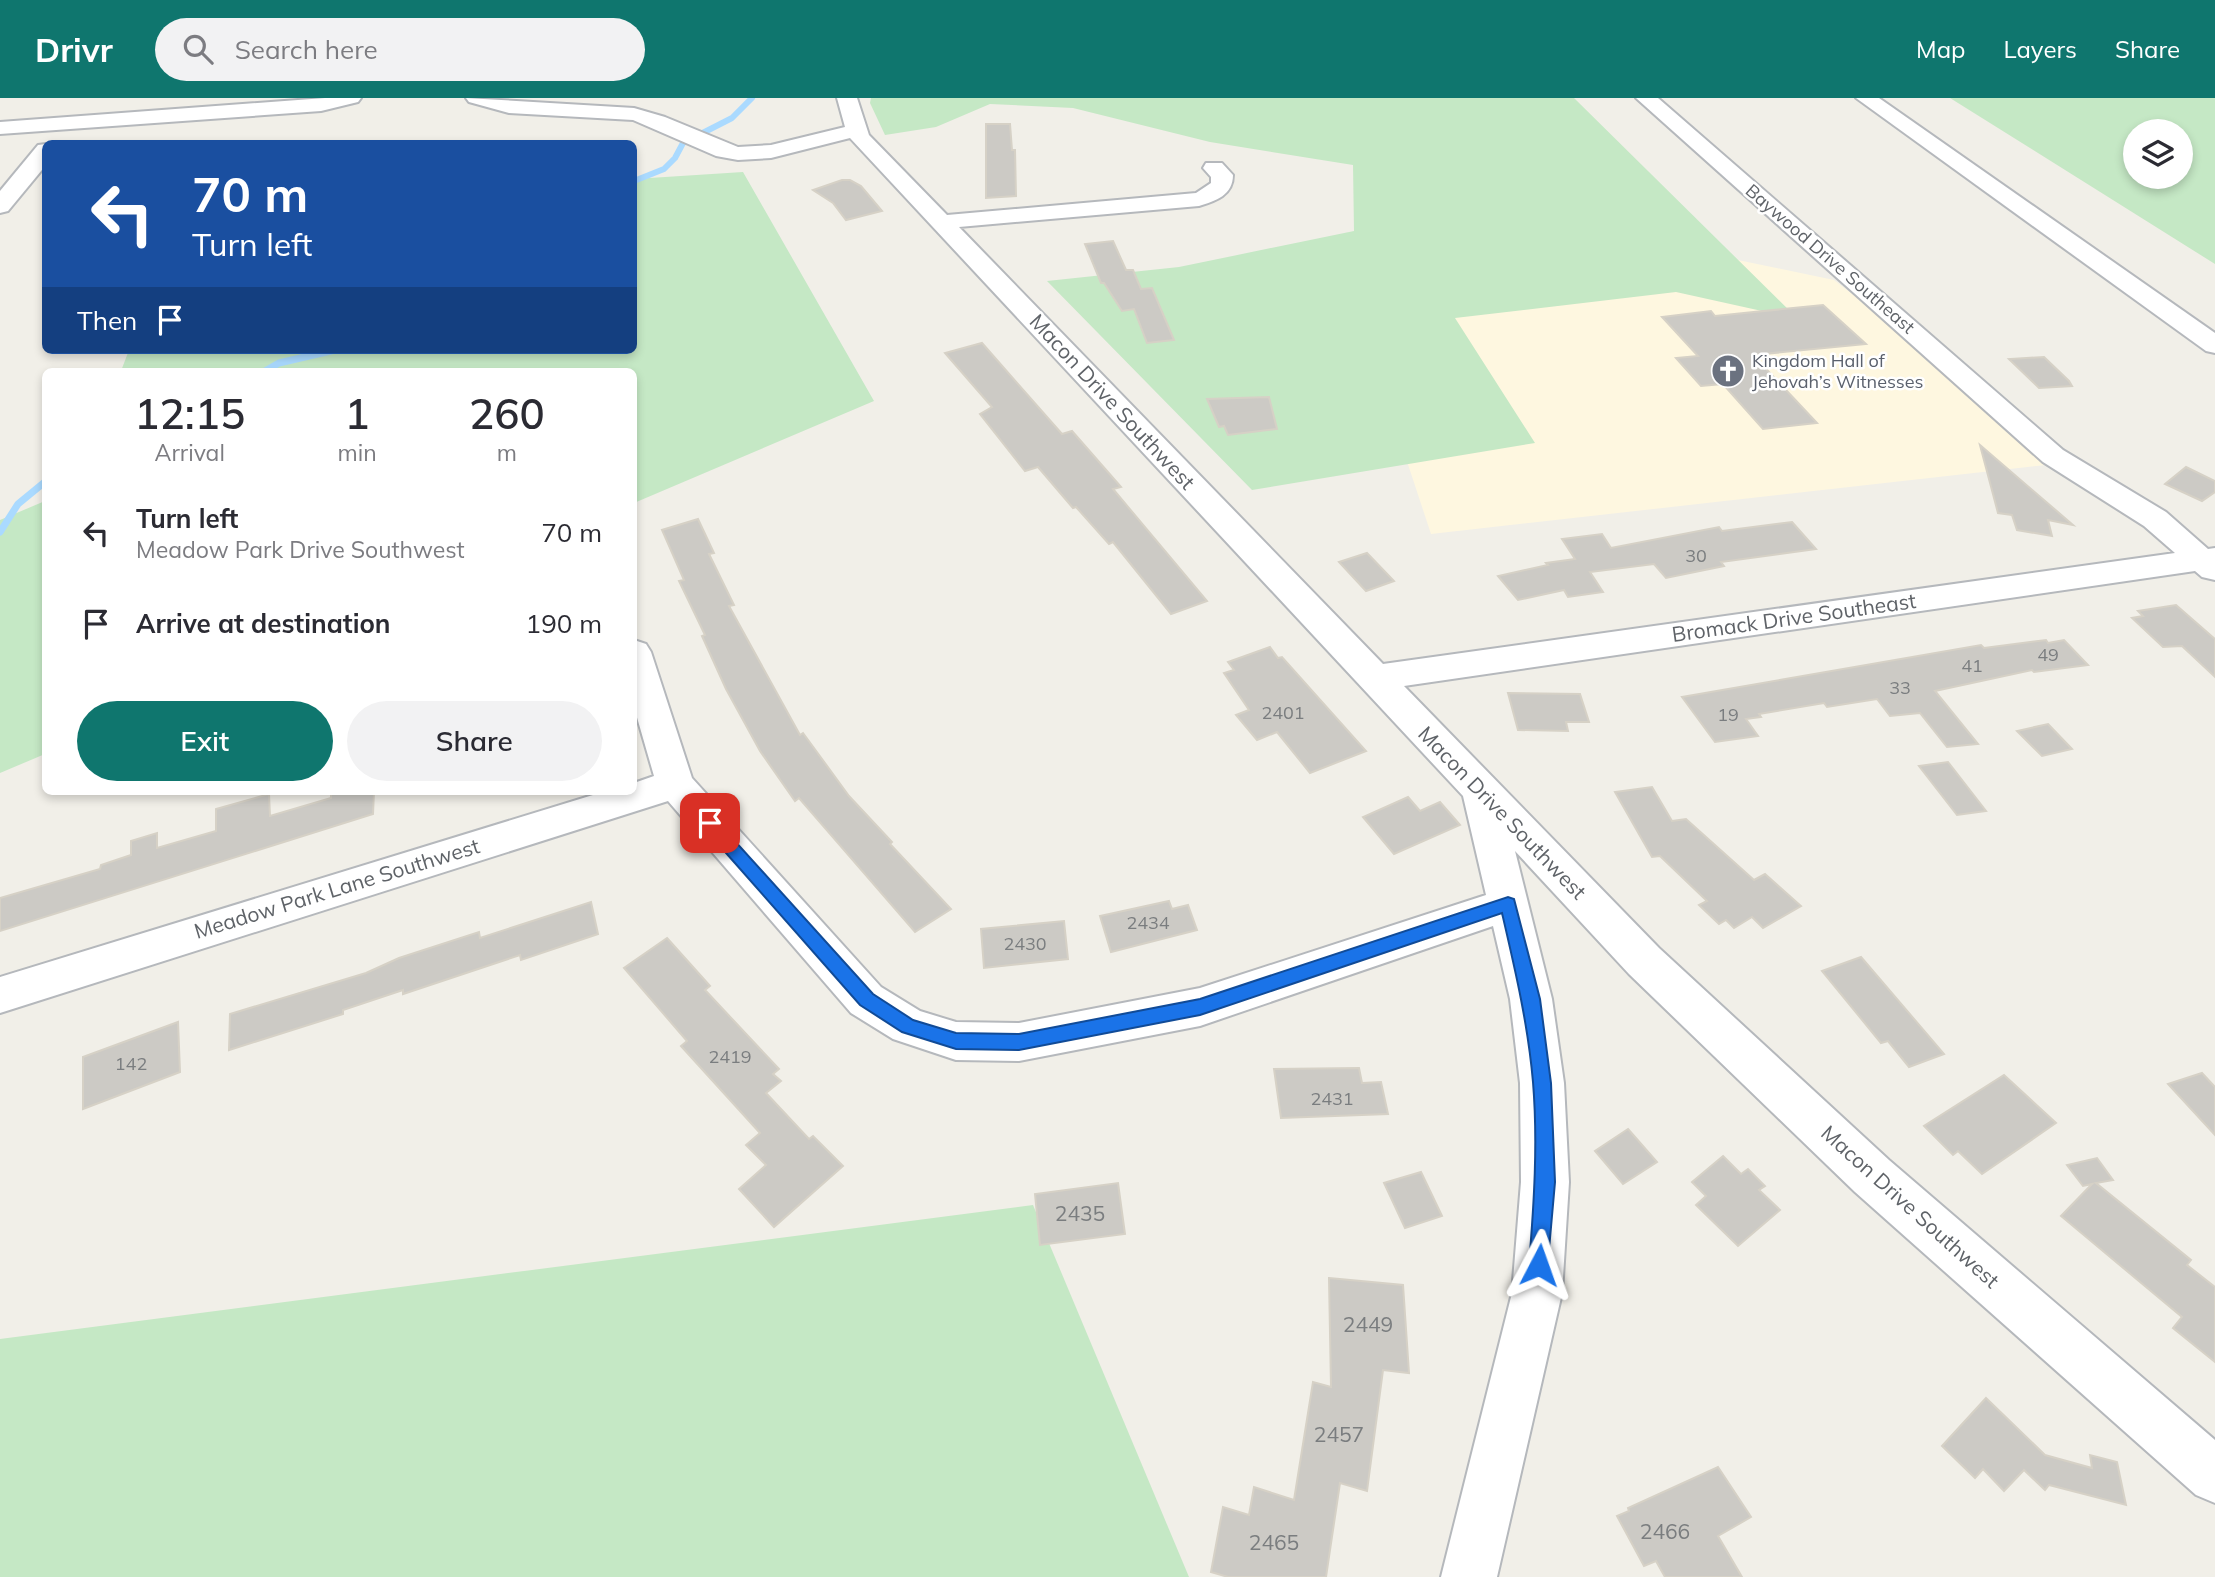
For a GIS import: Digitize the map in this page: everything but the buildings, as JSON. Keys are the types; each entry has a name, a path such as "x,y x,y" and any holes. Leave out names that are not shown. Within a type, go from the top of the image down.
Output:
{"street":[{"path":"53,140 87,98"},
{"path":"0,128 321,105 351,98"},
{"path":"476,98 521,108 634,114 673,126 726,151 753,153 857,130"},
{"name":"Macon Drive Southwest","path":"846,98 857,130 941,222 1644,961 1872,1176 2215,1476"},
{"name":"Baywood Drive Southeast","path":"1646,98 2053,456 2092,483 2155,519 2210,563"},
{"path":"1867,98 2215,345"},
{"path":"0,206 42,155"},
{"path":"941,222 1199,199 1215,192 1222,184 1222,175 1214,168"},
{"name":"Bromack Drive Southeast","path":"1373,678 2210,563"},
{"path":"637,662 675,784 866,1000 908,1027 956,1041 1019,1042 1200,1007 1508,904"},
{"name":"Meadow Park Lane Southwest","path":"0,995 675,784"},
{"path":"1469,1577 1538,1293 1545,1182 1542,1083 1534,1023 1481,792"}],"shaded area":[{"path":"1685,249 1834,280 2072,462 1431,534 1355,304"}],"green space":[{"path":"871,98 1574,98 1798,319 1676,292 1455,318 1535,443 1252,490 1047,281 1179,267 1354,231 1353,165 1210,142 1073,108 990,104 936,127 885,135 870,103"},
{"path":"1950,98 2215,98 2215,264"},
{"path":"743,172 874,401 637,502 637,368 122,368 127,354 637,354 637,179"},
{"path":"42,502 42,755 0,773 0,520"},
{"path":"1033,1205 1189,1577 0,1577 0,1339"}],"waterway":[{"path":"637,180 664,169 675,158 683,143 732,118 752,98"},
{"path":"270,368 279,363 318,354"},
{"path":"0,532 18,504 42,484"}],"place":[{"name":"Kingdom Hall of Jehovah’s Witnesses","path":"1728,371"}],"route":[{"path":"710,823 866,1000 908,1027 956,1041 1019,1042 1200,1007 1508,904 1531,999 1542,1083 1545,1182 1539,1265"}]}
